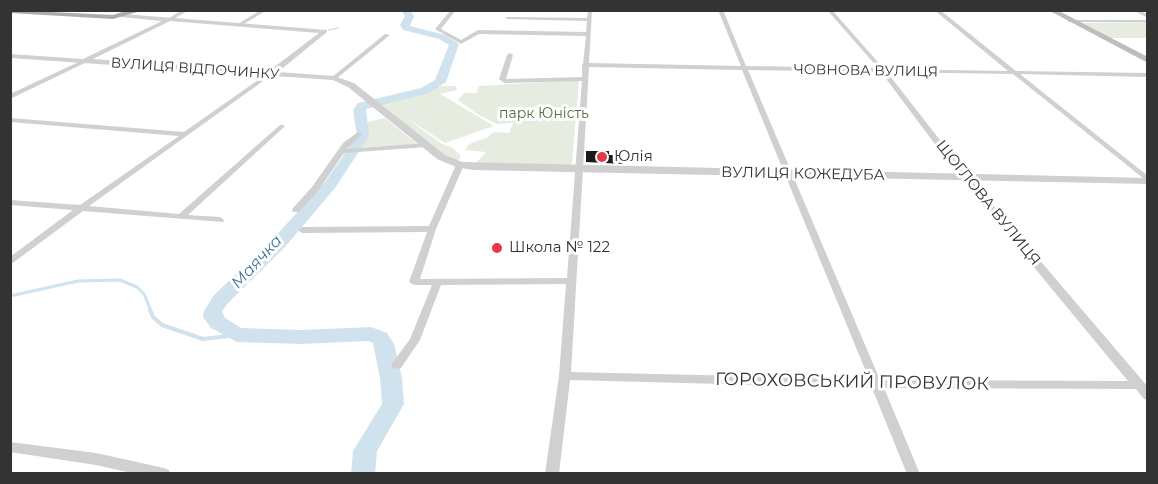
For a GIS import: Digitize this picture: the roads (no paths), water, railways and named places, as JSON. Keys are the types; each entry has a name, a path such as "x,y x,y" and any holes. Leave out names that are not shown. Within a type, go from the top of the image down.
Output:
{"main road":[{"path":"11,11 123,16 140,10"},
{"path":"1051,10 1148,61"}],"street":[{"path":"10,97 187,10"},
{"path":"240,24 265,10"},
{"path":"454,10 438,29 461,42 478,32 587,34"},
{"path":"720,10 914,474"},
{"name":"ЩОГЛОВА ВУЛИЦЯ","path":"829,10 883,71 964,177 1148,396"},
{"path":"936,10 1148,181"},
{"path":"1134,10 1148,19"},
{"path":"507,18 589,15 565,376 552,474"},
{"path":"10,262 80,209 270,74 325,31 123,16"},
{"path":"1070,21 1148,19"},
{"path":"1122,21 1148,27"},
{"path":"334,78 387,35"},
{"path":"510,55 502,79 504,81 585,79"},
{"name":"ВУЛИЦЯ ВІДПОЧИНКУ","path":"10,56 334,78 351,85 441,158 460,165"},
{"name":"ЧОВНОВА ВУЛИЦЯ","path":"585,65 1148,75"},
{"path":"10,120 186,134"},
{"path":"181,217 282,126"},
{"path":"347,151 346,145 358,134"},
{"path":"296,210 347,151 426,145"},
{"path":"460,165 432,229 414,282 572,281"},
{"name":"ВУЛИЦЯ КОЖЕДУБА","path":"460,165 580,170 1148,181"},
{"path":"10,201 220,220"},
{"path":"302,230 432,229"},
{"path":"397,365 415,340 438,281"},
{"name":"ГОРОХОВСЬКИЙ ПРОВУЛОК","path":"565,376 877,384 1139,386"},
{"path":"10,447 96,459 164,474"}],"waterway":[{"name":"Маячка","path":"363,474 365,451 393,404 391,378 384,344 380,338 371,334 301,337 237,335 218,323 213,317 213,311 221,299 278,244 330,185 363,136 359,110 362,106 425,91 440,82 454,44 442,37 406,28 405,25 410,16 405,10"},
{"path":"329,30 338,28"},
{"path":"10,296 78,281 120,280 137,287 144,294 151,311"},
{"path":"150,310 153,317 162,325 203,339 237,335"}],"place":[{"name":"Юлія","path":"602,157"},
{"name":"Школа № 122","path":"497,248"}],"park label":[{"name":"парк Юність","path":"544,114"}]}
